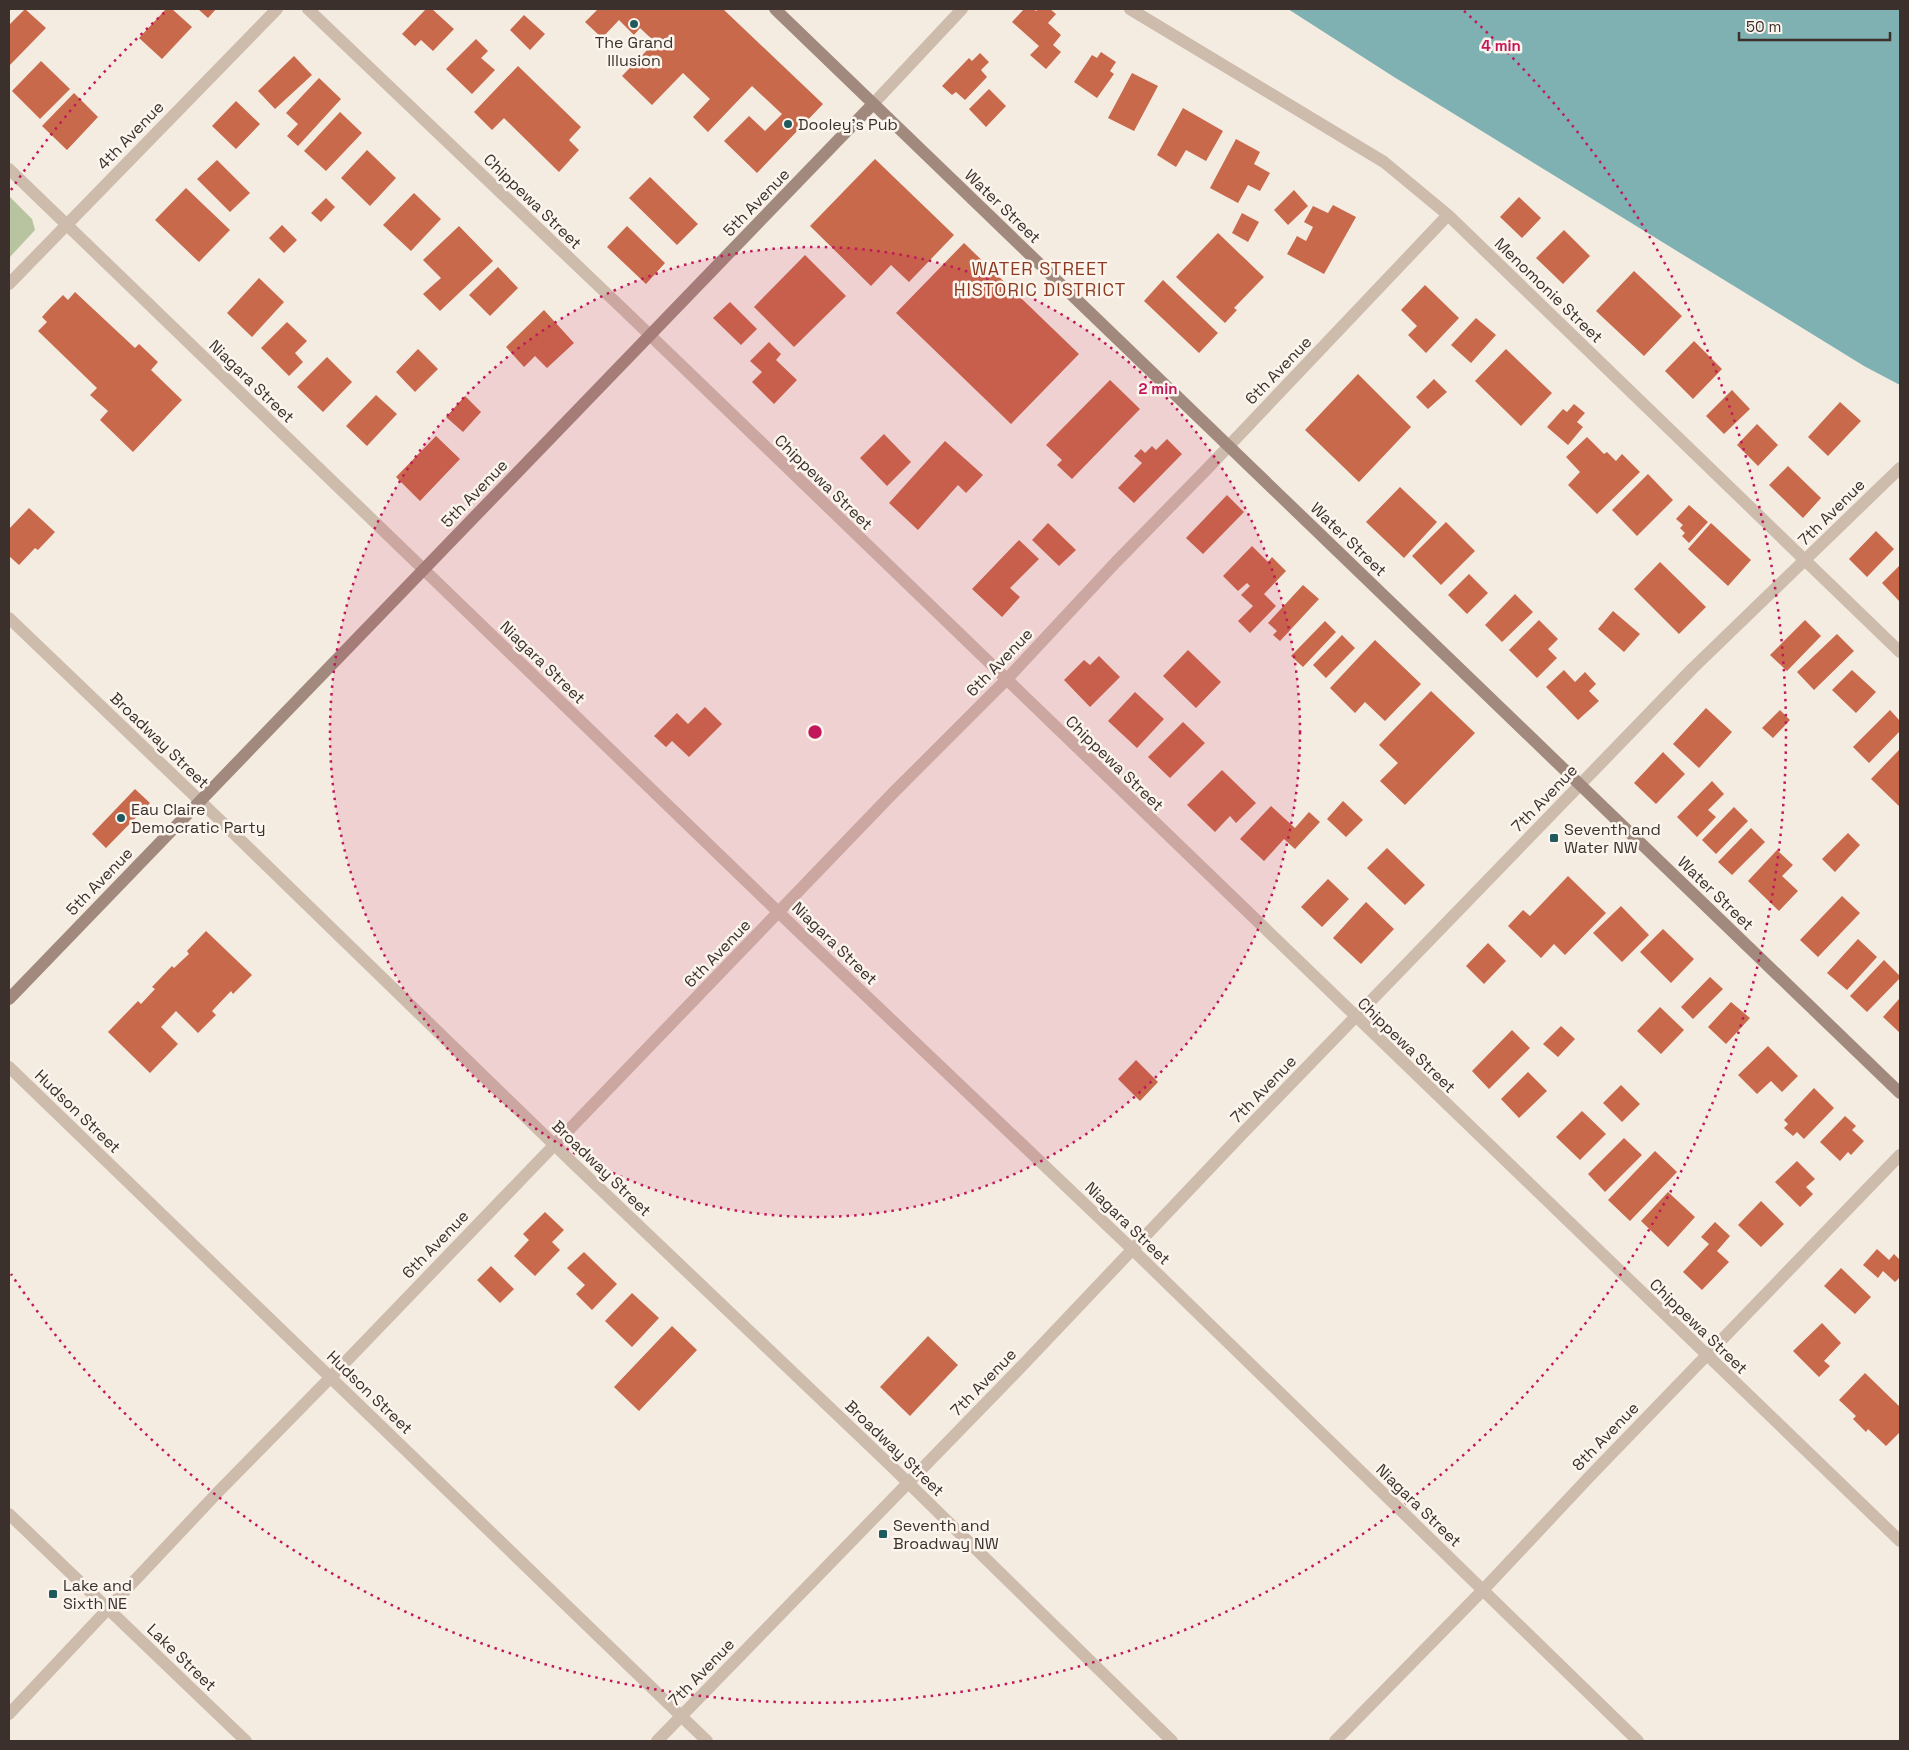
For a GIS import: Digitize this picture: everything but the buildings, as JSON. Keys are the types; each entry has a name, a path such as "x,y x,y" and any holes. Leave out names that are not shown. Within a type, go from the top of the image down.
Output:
{"main road":[{"name":"Water Street","path":"775,9 1900,1093"},
{"name":"5th Avenue","path":"9,999 199,800 873,104"}],"street":[{"name":"4th Avenue","path":"9,284 277,9"},
{"name":"Chippewa Street","path":"308,9 649,335 1900,1541"},
{"name":"5th Avenue","path":"873,104 962,9"},
{"name":"Menomonie Street","path":"1130,9 1384,162 1448,215 1900,652"},
{"name":"Niagara Street","path":"9,169 779,912 1132,1249 1638,1741"},
{"name":"6th Avenue","path":"9,1714 218,1492 893,793 1006,680 1116,562 1448,215"},
{"name":"7th Avenue","path":"657,1741 1019,1369 1132,1249 1692,669 1900,468"},
{"name":"Broadway Street","path":"9,618 554,1146 908,1482 1172,1741"},
{"name":"Hudson Street","path":"9,1067 707,1741"},
{"name":"8th Avenue","path":"1335,1741 1483,1590 1592,1474 1900,1155"},
{"name":"Lake Street","path":"9,1514 246,1741"}],"green space":[{"path":"9,196 32,219 35,230 9,258"}],"water":[{"path":"1288,9 1900,9 1900,385 1864,366 1394,77"}],"place":[{"name":"The Grand Illusion","path":"634,24"},
{"name":"Dooley's Pub","path":"788,124"},
{"name":"Eau Claire Democratic Party","path":"121,818"},
{"name":"Seventh and Water NW","path":"1554,838"},
{"name":"Seventh and Broadway NW","path":"883,1534"},
{"name":"Lake and Sixth NE","path":"53,1594"}],"district":[{"name":"WATER STREET HISTORIC DISTRICT","path":"1040,279"}]}
